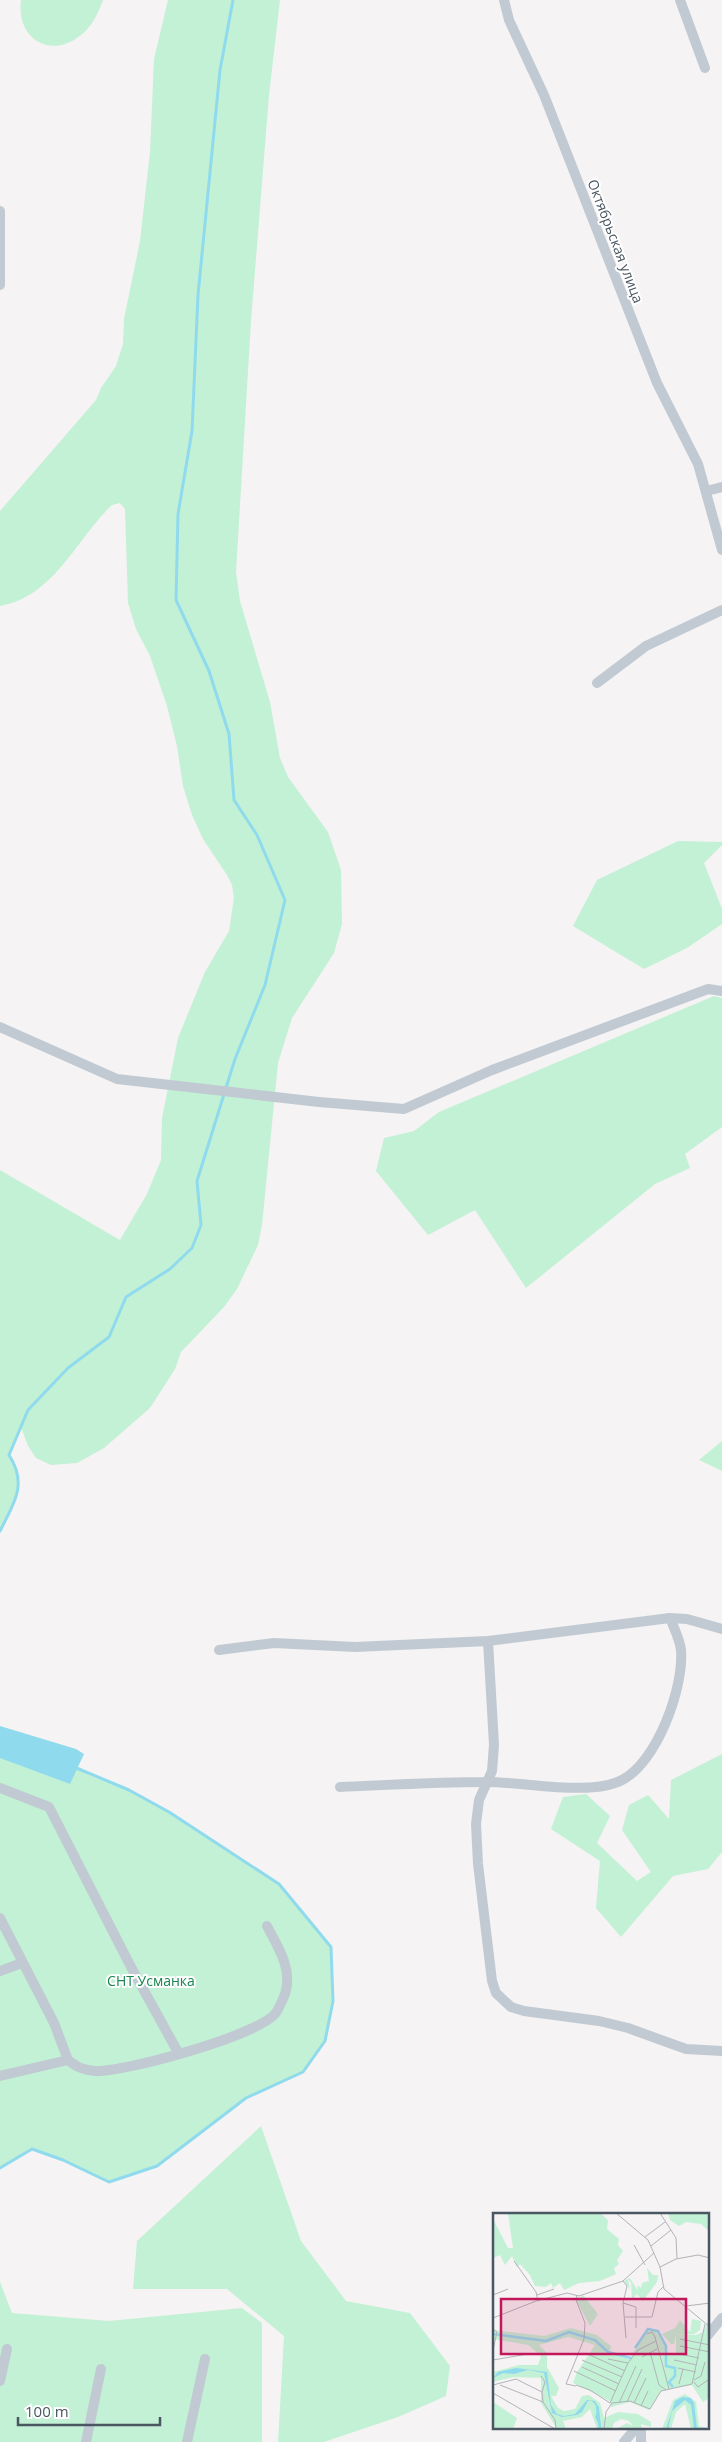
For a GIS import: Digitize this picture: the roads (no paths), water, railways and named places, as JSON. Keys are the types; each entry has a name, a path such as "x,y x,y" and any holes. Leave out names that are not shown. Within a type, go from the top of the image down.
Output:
{"street":[{"name":"Октябрьская улица","path":"504,0 509,20 544,95 657,383 698,464 722,550"},
{"path":"680,0 706,68"},
{"path":"0,211 0,285"},
{"path":"706,491 722,487"},
{"path":"597,683 646,646 722,610"},
{"path":"0,1027 117,1079 319,1102 404,1108 492,1070 708,989 722,991"},
{"path":"340,1786 486,1782 597,1788 623,1780 640,1765 669,1720 680,1678 681,1649 670,1618"},
{"path":"219,1650 274,1643 355,1647 488,1641 670,1618 688,1619 722,1629"},
{"path":"488,1641 494,1745 492,1771 479,1800 476,1824 478,1864 492,1981 496,1993 511,2007 524,2011 599,2020 628,2028 686,2049 722,2051"},
{"path":"0,1788 49,1806 131,1968 179,2054"},
{"path":"0,1918 54,2023 68,2060 79,2069 97,2071 179,2054 260,2025 275,2014 286,1992 286,1961 267,1926"},
{"path":"0,1970 22,1963"},
{"path":"0,2076 68,2060"},
{"path":"710,2333 722,2318"},
{"path":"0,2381 7,2349"},
{"path":"187,2442 205,2359"},
{"path":"86,2442 101,2369"},
{"path":"624,2442 634,2430"}],"water":[{"path":"0,1726 76,1749 84,1754 70,1784 0,1758"}],"waterway":[{"path":"0,1531 17,1493 18,1475 9,1455 28,1410 68,1368 109,1337 126,1297 170,1269 192,1248 201,1225 197,1181 235,1059 265,985 285,900 257,835 234,800 229,734 209,671 176,600 178,514 192,431 198,295 220,70 233,0"},
{"path":"0,2168 32,2149 63,2160 109,2182 157,2166 246,2098 303,2072 325,2041 333,2001 331,1947 279,1884 169,1812 129,1790 74,1767"}],"park label":[{"name":"СНТ Усманка","path":"151,1980"}]}
